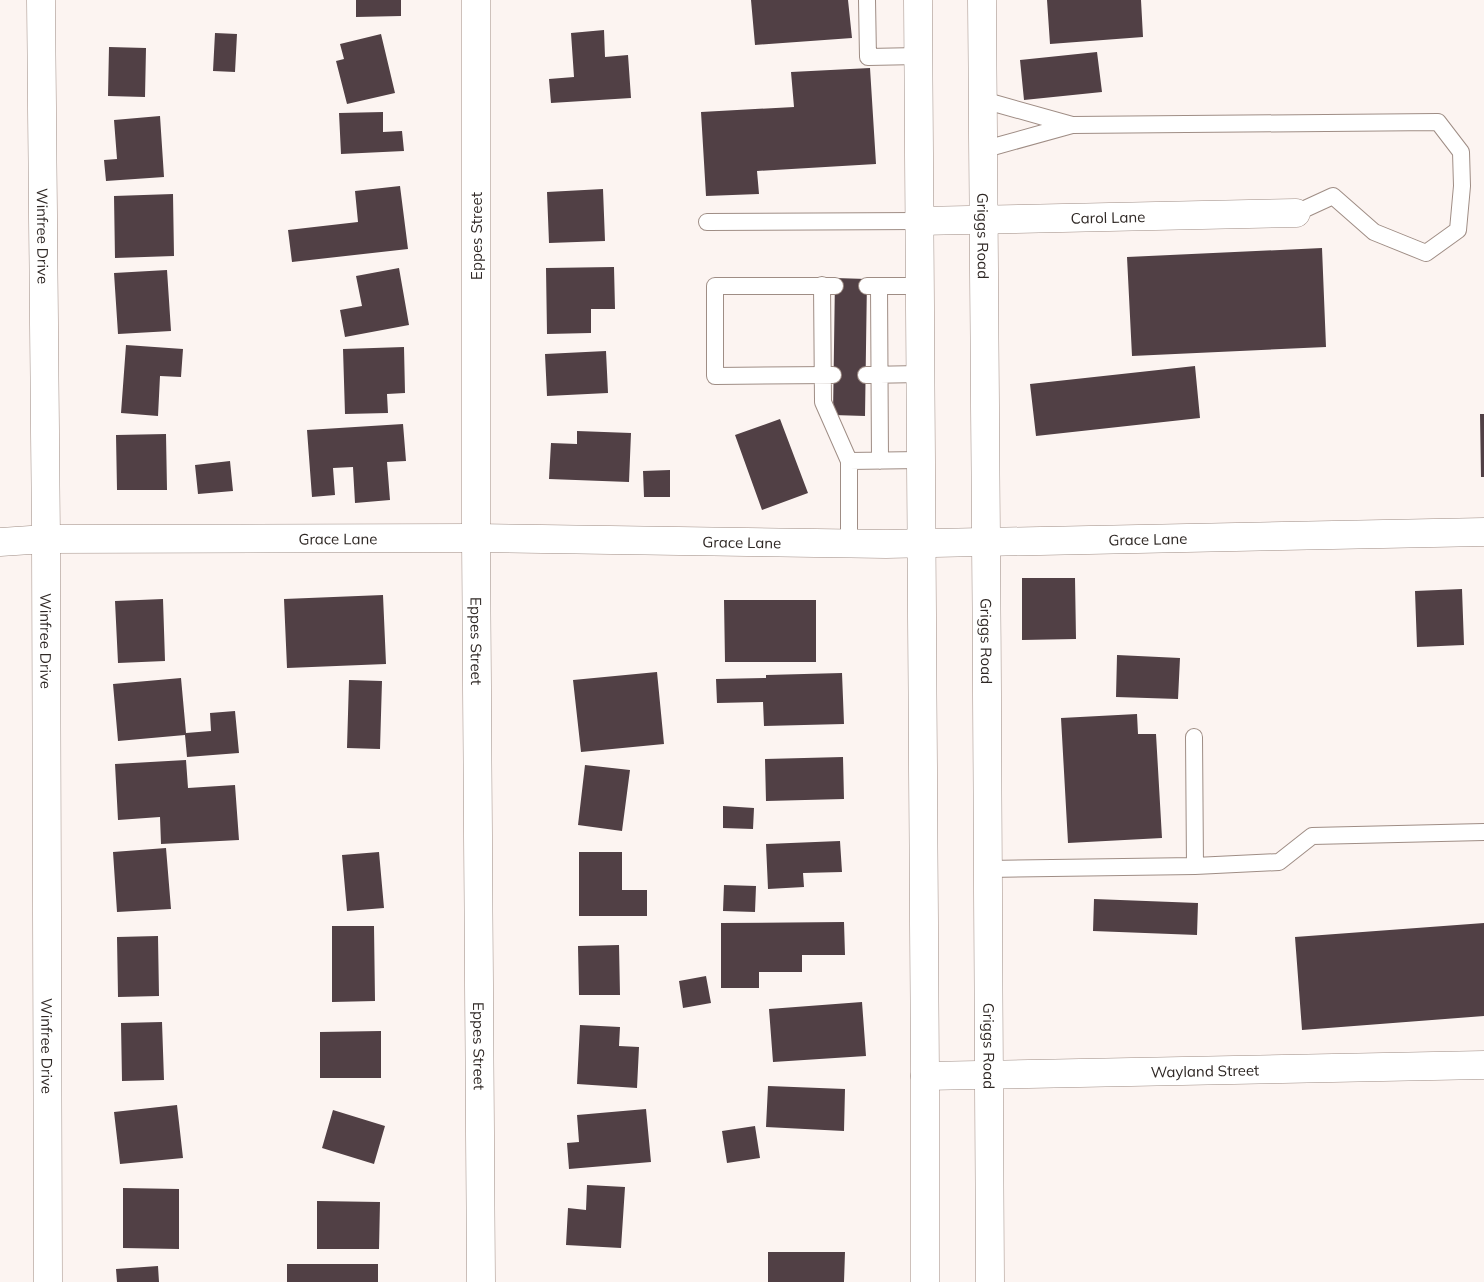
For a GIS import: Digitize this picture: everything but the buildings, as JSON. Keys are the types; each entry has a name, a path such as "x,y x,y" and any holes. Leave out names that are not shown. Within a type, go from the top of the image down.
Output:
{"street":[{"name":"Winfree Drive","path":"41,0 46,539 48,1282"},
{"name":"Eppes Street","path":"476,0 476,538 481,1282"},
{"path":"918,0 925,1282"},
{"name":"Griggs Road","path":"982,0 987,543 990,1282"},
{"name":"Carol Lane","path":"919,220 1296,214"},
{"name":"Grace Lane","path":"0,542 46,539 476,538 921,544 1484,532"},
{"name":"Wayland Street","path":"925,1076 1484,1065"}],"lane":[{"path":"867,0 868,57 918,56"},
{"path":"983,100 1072,125"},
{"path":"982,150 1072,125 1438,122 1461,152 1462,186 1458,230 1426,253 1374,232 1332,196 1296,214"},
{"path":"707,222 919,220"},
{"path":"828,375 715,376 715,286 828,286 828,375 823,402 849,460 848,544"},
{"path":"880,461 872,375 873,286 920,286"},
{"path":"872,375 920,374"},
{"path":"849,460 920,460"},
{"path":"1194,737 1195,866"},
{"path":"988,869 1195,866 1279,862 1312,836 1484,832"}]}
